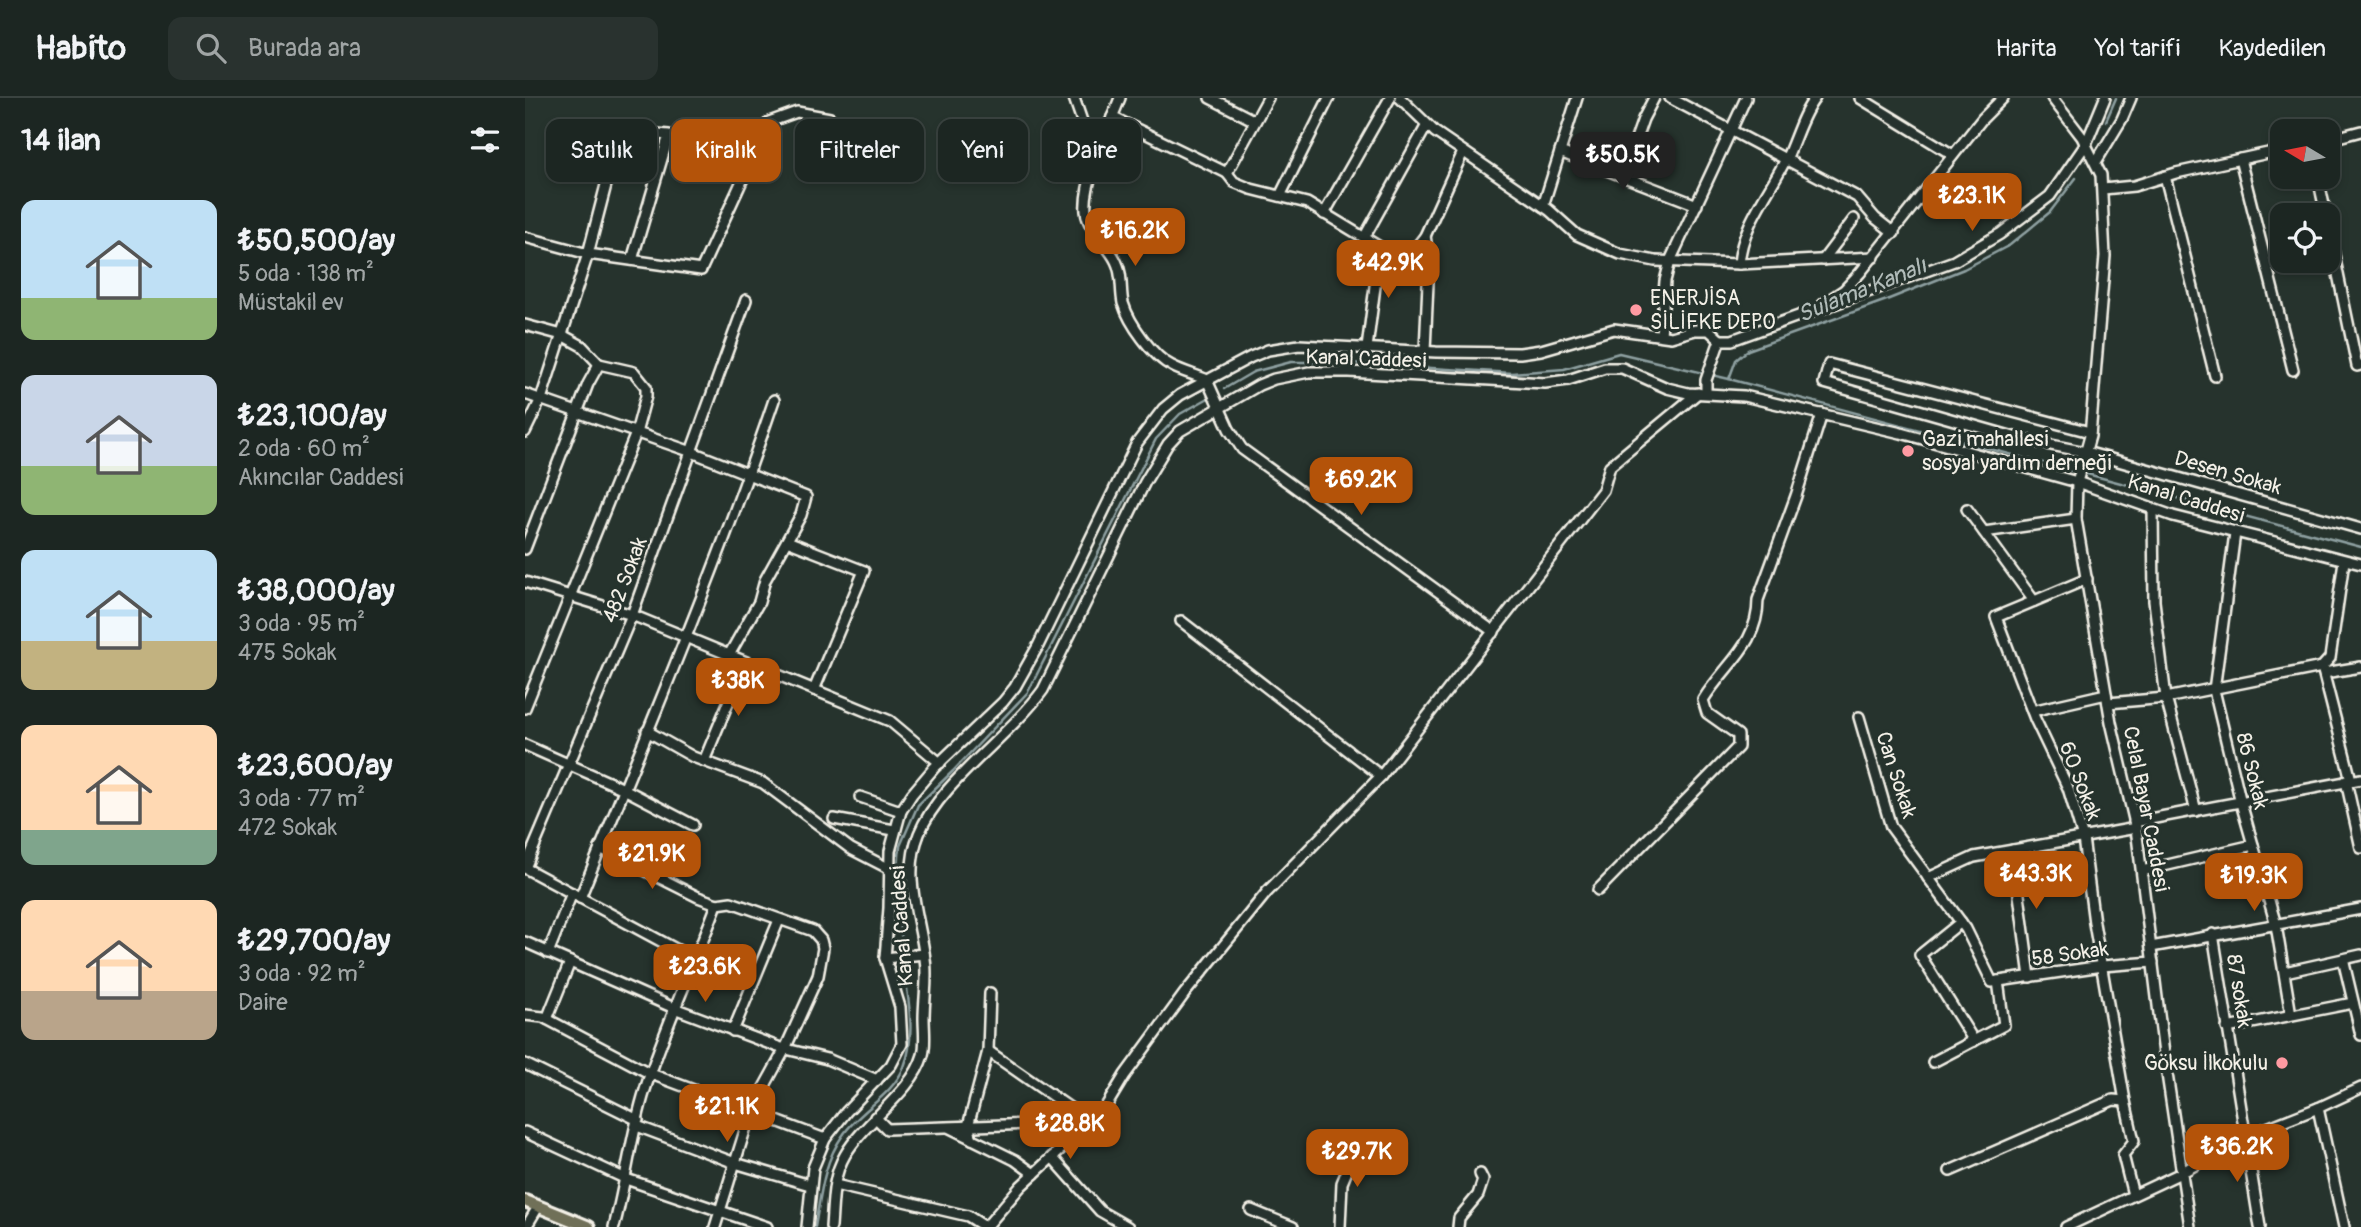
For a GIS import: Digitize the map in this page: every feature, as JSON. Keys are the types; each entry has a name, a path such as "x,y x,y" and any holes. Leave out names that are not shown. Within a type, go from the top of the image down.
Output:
{"main road":[{"path":"525,1201 589,1227"}],"street":[{"path":"1074,98 1093,153 1086,211 1091,227 1110,248 1119,268 1123,304 1135,328 1170,365 1207,380 1229,429 1242,449 1494,632"},
{"path":"1088,188 1120,98"},
{"path":"1210,98 1255,121"},
{"path":"1227,173 1268,98"},
{"path":"1280,196 1329,98"},
{"path":"1324,214 1389,98"},
{"path":"1399,98 1427,125 1543,206 1577,235 1620,254 1633,258 1739,264 1874,257"},
{"path":"1543,206 1577,98"},
{"path":"1623,176 1643,119 1654,98"},
{"path":"1670,98 1857,197 1875,218 1894,233"},
{"path":"1661,335 1665,281 1670,261 1746,98"},
{"path":"1739,264 1740,248 1751,223 1815,98"},
{"path":"1860,98 1953,155"},
{"path":"1801,316 1844,290 1894,233 1982,119 2003,98"},
{"name":"Celal Bayar Caddesi","path":"2052,98 2086,144 2101,175 2103,189 2105,256 2090,432 2077,482 2076,519 2107,699 2135,825 2190,1227"},
{"path":"807,1227 813,1168 825,1139 898,1055 902,1033 890,957 888,868 894,830 901,811 912,794 940,763 1015,687 1038,646 1141,436 1163,409 1207,380 1268,350 1299,345 1520,353 1614,330 1671,337 1695,330 1709,330 1720,340 1732,340 1954,261 2000,234 2050,196 2086,144 2105,98"},
{"path":"2095,162 2122,119 2131,98"},
{"path":"525,237 588,254 701,270 769,122 797,112 830,118"},
{"path":"1112,117 1227,173 1234,182 1307,203 1388,252 1429,260"},
{"path":"1364,238 1427,125"},
{"path":"525,432 541,399 588,254 620,131 669,135 632,260"},
{"path":"2340,137 2361,131"},
{"path":"1409,256 1425,236 1464,152"},
{"path":"1560,152 1697,205"},
{"path":"2103,189 2134,186 2165,176 2270,153"},
{"path":"2240,159 2293,370"},
{"path":"2165,176 2215,376"},
{"path":"1822,260 1854,219"},
{"path":"1425,236 1429,260 1425,351"},
{"path":"1367,348 1380,248"},
{"path":"2338,273 2359,366"},
{"name":"482 Sokak","path":"525,868 632,615 746,300"},
{"path":"525,325 562,335 582,346 599,364 634,372 646,387 636,433 525,708"},
{"path":"835,1185 968,1216 986,1227 1034,1174 1105,1108 1125,1075 1185,993 1268,892 1381,776 1603,490 1610,466 1702,393 1720,340"},
{"path":"525,549 588,384 599,364"},
{"name":"Desen Sokak","path":"2090,432 1829,364 1824,383 2021,439 2085,452 2361,529"},
{"name":"Kanal Caddesi","path":"831,1227 835,1185 845,1155 912,1076 924,1054 920,954 912,878 915,849 925,821 951,788 1019,719 1043,690 1145,482 1168,444 1180,431 1274,379 1309,372 1545,383 1567,380 1605,368 1622,368 1667,388 1744,396 1822,414 2077,482 2153,510 2235,533 2361,564"},
{"path":"525,394 692,452 806,497 801,515 765,580 759,602 729,655"},
{"path":"548,953 600,848 687,637 749,475 774,400"},
{"path":"1598,890 1738,747 1738,735 1707,713 1703,700 1751,637 1758,615 1758,600 1792,508 1822,414"},
{"path":"1967,509 2035,601 2087,579"},
{"path":"2153,510 2154,601 2166,698 2196,811"},
{"path":"1984,532 2076,519"},
{"name":"86 Sokak","path":"2235,533 2214,690 2241,803 2276,925 2291,1016"},
{"path":"787,541 864,571 814,690"},
{"path":"2344,561 2330,658 2323,670 2353,780 2361,848"},
{"path":"525,582 632,615 890,721 940,763"},
{"name":"60 Sokak","path":"2035,601 1996,617 2032,711 2068,788 2083,838 2102,966 2134,1141 2123,1155 2133,1195"},
{"path":"1181,621 1381,776"},
{"path":"704,761 745,662"},
{"path":"2032,711 2107,699 2166,698 2323,670 2361,667"},
{"name":"Can Sokak","path":"1859,717 1891,827 1961,922 1995,982 2004,1025 1974,1041"},
{"path":"647,732 704,761 763,783 851,849 888,868"},
{"path":"525,745 624,789 693,825"},
{"path":"1928,878 1975,856 2083,838 2196,811 2353,780"},
{"path":"860,797 901,811"},
{"path":"834,819 894,830"},
{"path":"2141,871 2253,845"},
{"path":"600,848 698,897 717,904 731,902 813,930 821,940 823,948 818,976 785,1049 751,1111 715,1227"},
{"path":"2013,850 2030,977"},
{"path":"525,868 696,960"},
{"path":"614,1227 651,1074 674,1008 717,904"},
{"path":"2151,947 2361,909"},
{"path":"733,1031 779,920"},
{"path":"1933,1062 1974,1041 1920,955 1961,922"},
{"name":"87 sokak","path":"2213,934 2243,1136 2260,1227"},
{"path":"525,942 674,1008 785,1049 827,1059 877,1080"},
{"path":"890,957 920,954"},
{"path":"2285,972 2361,955"},
{"path":"2343,959 2361,1035"},
{"path":"547,1019 570,962"},
{"name":"58 Sokak","path":"1995,982 2102,966 2153,962"},
{"path":"972,1139 968,1126 988,1051 990,993"},
{"path":"2227,1028 2353,1003"},
{"path":"525,1015 547,1019 651,1074 825,1139"},
{"path":"988,1051 1090,1122"},
{"path":"525,1064 637,1123 736,1163 810,1185"},
{"path":"2066,1227 2181,1173 2243,1136 2318,1108 2361,1088"},
{"path":"1950,1171 2113,1100 2125,1101"},
{"path":"2318,1108 2344,1227"},
{"path":"875,1117 887,1129 1090,1122"},
{"path":"947,1127 1015,1160 1034,1174"},
{"path":"525,1132 626,1179 767,1227"},
{"path":"1340,1227 1342,1183 1351,1161 1372,1150"},
{"path":"1052,1157 1100,1211 1128,1227"},
{"path":"1458,1227 1459,1218 1478,1195 1483,1180 1480,1174"},
{"path":"527,1224 538,1207"},
{"path":"1251,1210 1293,1227"}],"waterway":[{"name":"Sulama Kanalı","path":"2106,121 2116,98"},
{"name":"Sulama Kanalı","path":"1729,379 1736,360 1748,350 1964,269 2010,245 2050,212 2076,178"},
{"path":"1224,389 1253,372 1291,362 1335,362 1512,373 1564,369 1619,353 1729,379 2073,471"},
{"path":"903,953 896,889 900,846 918,805 1028,692 1156,439 1180,414 1212,396"},
{"path":"2087,474 2361,547"},
{"path":"815,1227 824,1179 836,1146 850,1126 892,1086 904,1067 910,1027 903,960"}],"place":[{"name":"ENERJİSA SİLİFKE DEPO","path":"1636,310"},
{"name":"Gazi mahallesi sosyal yardım derneği","path":"1908,451"},
{"name":"Göksu İlkokulu","path":"2282,1063"}]}
